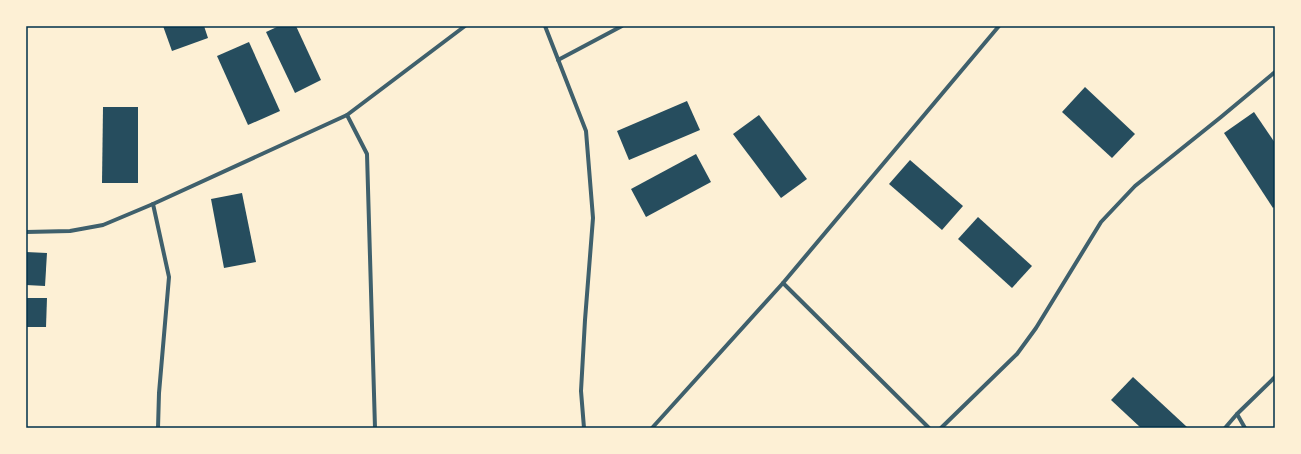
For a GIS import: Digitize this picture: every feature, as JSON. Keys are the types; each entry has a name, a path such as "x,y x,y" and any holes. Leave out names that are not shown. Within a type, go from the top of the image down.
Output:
{"street":[{"path":"26,232 70,231 103,225 153,204 347,115 465,26"},
{"path":"545,26 586,131 593,218 581,391 584,428"},
{"path":"558,60 622,26"},
{"path":"652,428 783,283 999,26"},
{"path":"941,428 1017,354 1036,328 1101,222 1135,186 1275,72"},
{"path":"347,115 367,154 375,428"},
{"path":"153,204 169,277 159,393 158,428"},
{"path":"783,283 929,428"},
{"path":"1225,428 1236,414 1275,377"},
{"path":"1236,414 1245,428"}],"building":[{"path":"163,26 204,26 208,38 172,51"},
{"path":"279,26 296,26 321,80 295,93 266,32"},
{"path":"249,42 280,111 248,125 217,56"},
{"path":"1085,87 1135,134 1112,158 1062,112"},
{"path":"687,101 700,130 629,160 617,131"},
{"path":"103,107 138,107 138,183 102,183"},
{"path":"1254,112 1275,143 1275,206 1273,208 1224,133"},
{"path":"759,115 807,179 781,198 733,134"},
{"path":"696,154 711,182 646,217 631,189"},
{"path":"910,160 963,206 942,230 889,184"},
{"path":"242,193 256,262 224,268 211,199"},
{"path":"978,217 1032,266 1012,288 958,239"},
{"path":"26,252 47,253 45,286 26,285"},
{"path":"26,298 47,298 46,327 26,327"},
{"path":"1133,377 1187,427 1141,428 1111,400"}]}
